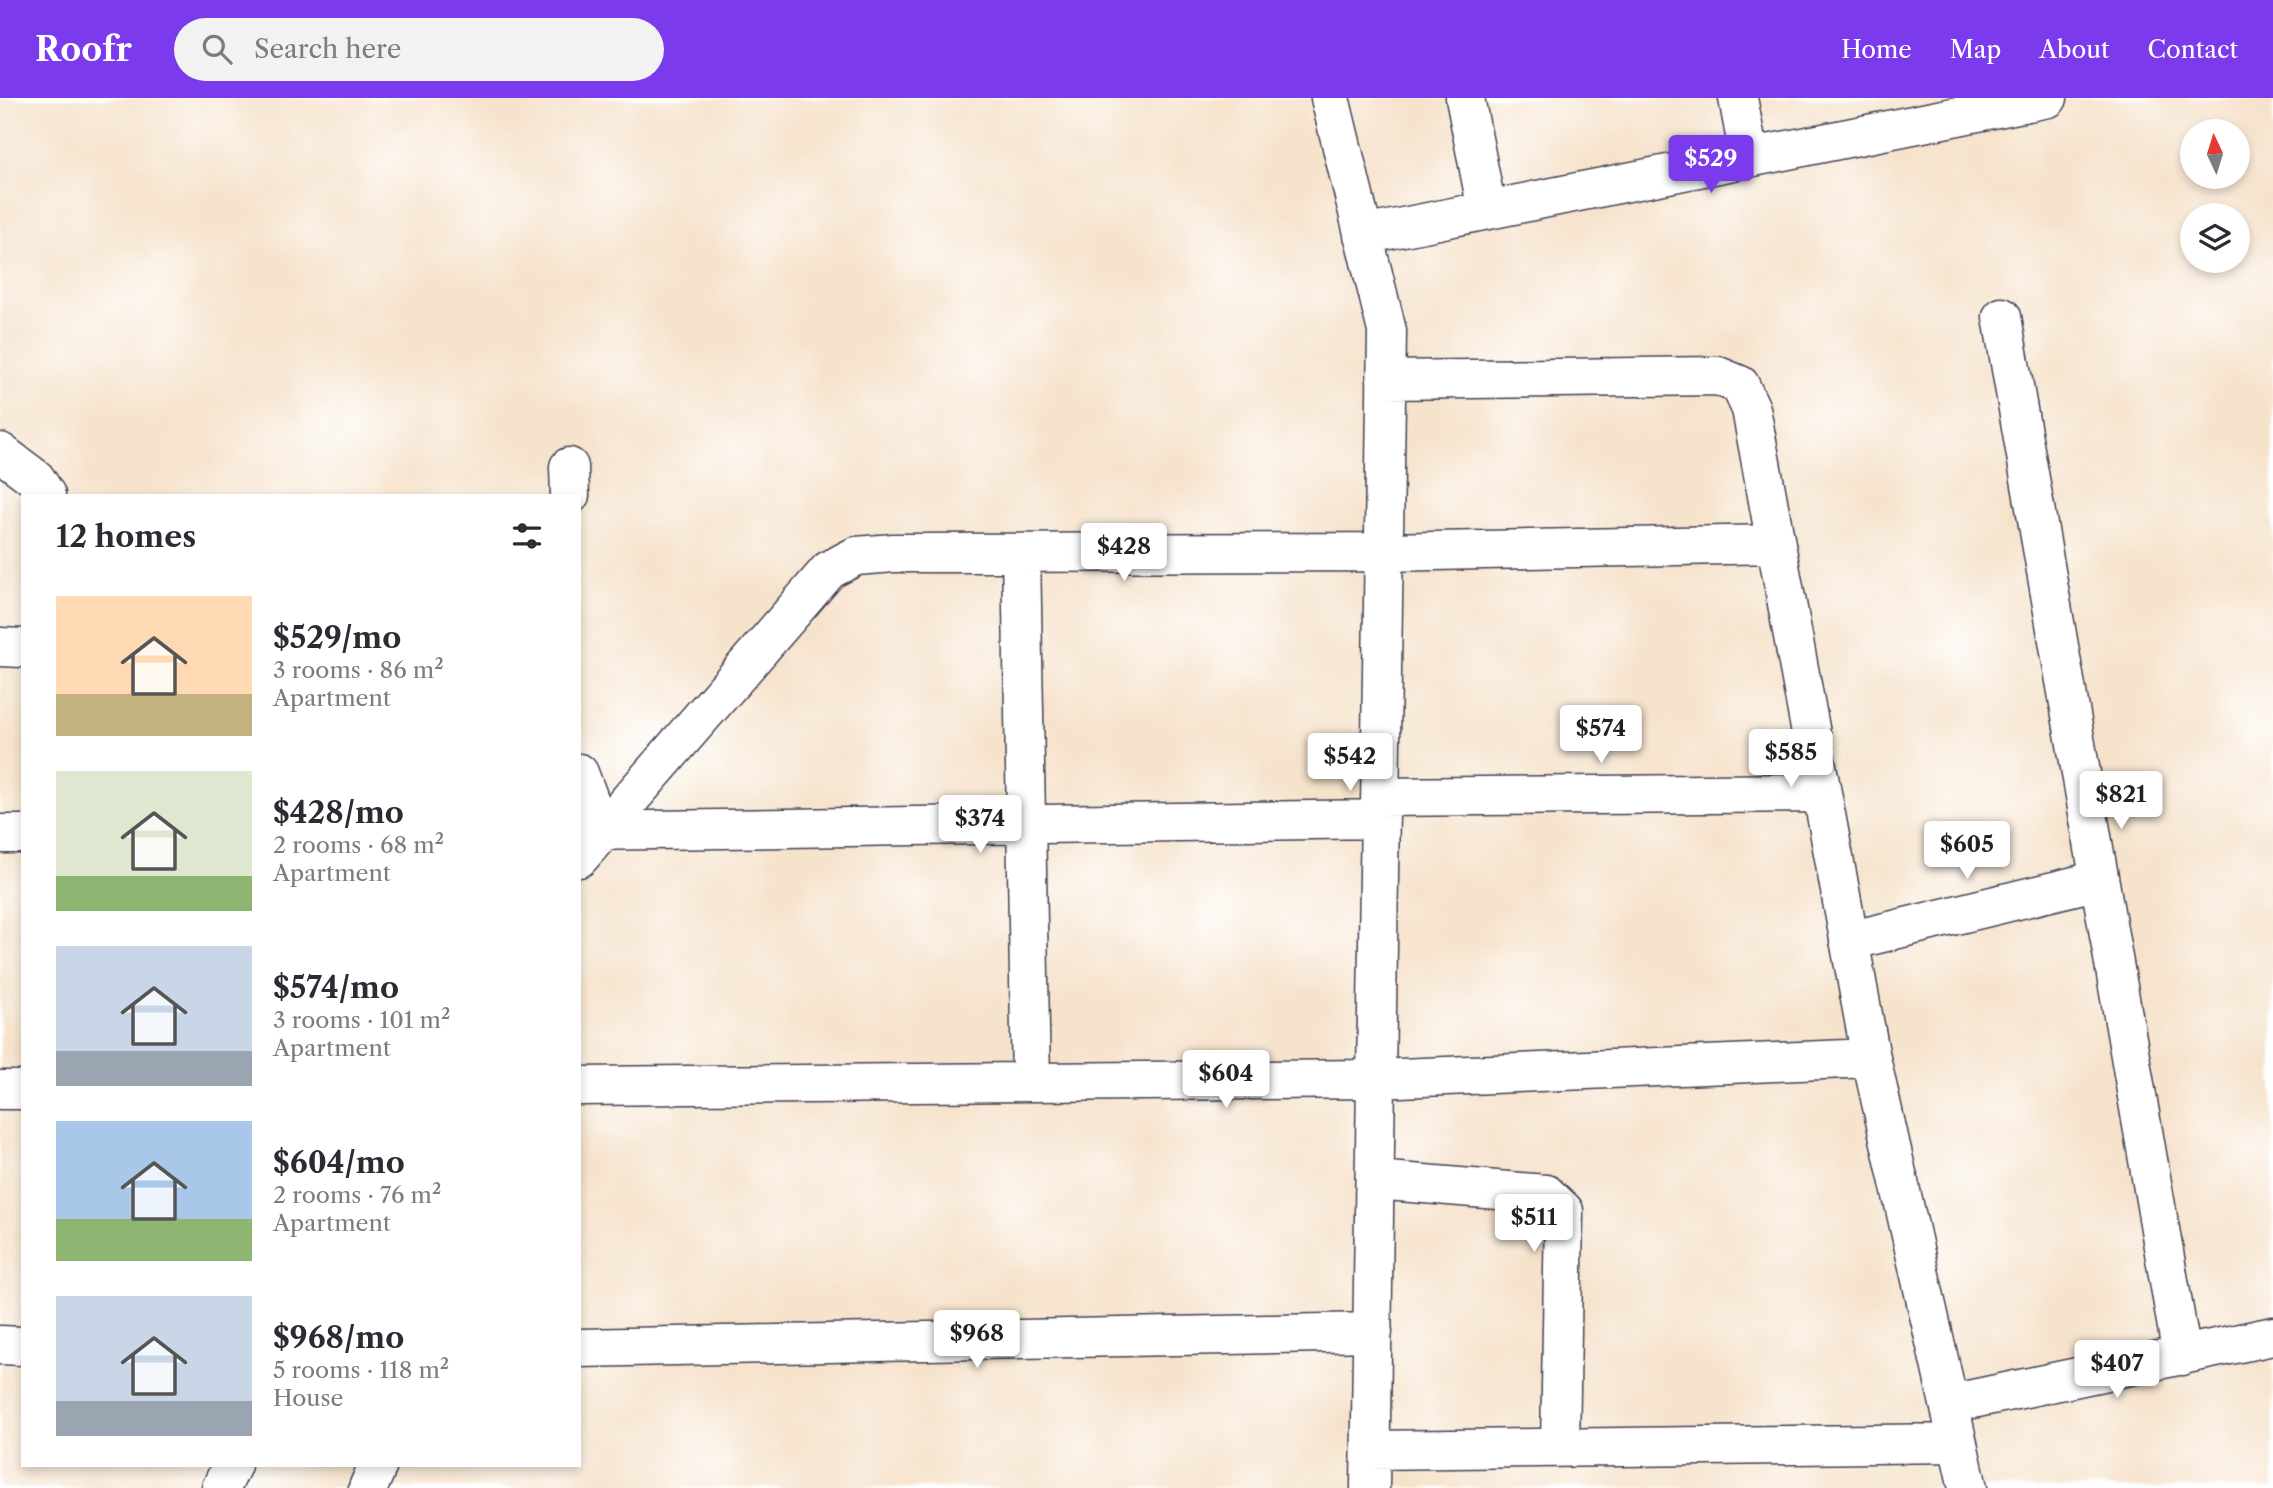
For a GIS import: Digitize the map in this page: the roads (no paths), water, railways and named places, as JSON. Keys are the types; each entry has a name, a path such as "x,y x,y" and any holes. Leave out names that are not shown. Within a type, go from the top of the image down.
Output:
{"street":[{"path":"1330,98 1387,331 1370,1488"},
{"path":"1465,98 1487,210"},
{"path":"1738,98 1749,157"},
{"path":"1363,234 2033,99"},
{"path":"2002,317 2182,1356"},
{"path":"1386,380 1718,376 1740,385 1751,409 1871,1058 1968,1488"},
{"path":"0,452 36,479 45,494"},
{"path":"586,840 828,570 856,556 894,553 1384,552 1776,544"},
{"path":"1021,554 1031,1082"},
{"path":"0,648 21,648"},
{"path":"581,792 586,840"},
{"path":"586,840 1822,793"},
{"path":"0,834 21,834"},
{"path":"1849,940 2099,880"},
{"path":"581,1086 1376,1079 1871,1058"},
{"path":"0,1090 21,1090"},
{"path":"1375,1180 1546,1195 1564,1211 1560,1447"},
{"path":"581,1348 1373,1332"},
{"path":"1949,1405 2273,1336"},
{"path":"0,1345 21,1346"},
{"path":"1371,1450 1958,1443"},
{"path":"221,1488 231,1467"},
{"path":"368,1488 377,1467"}]}
